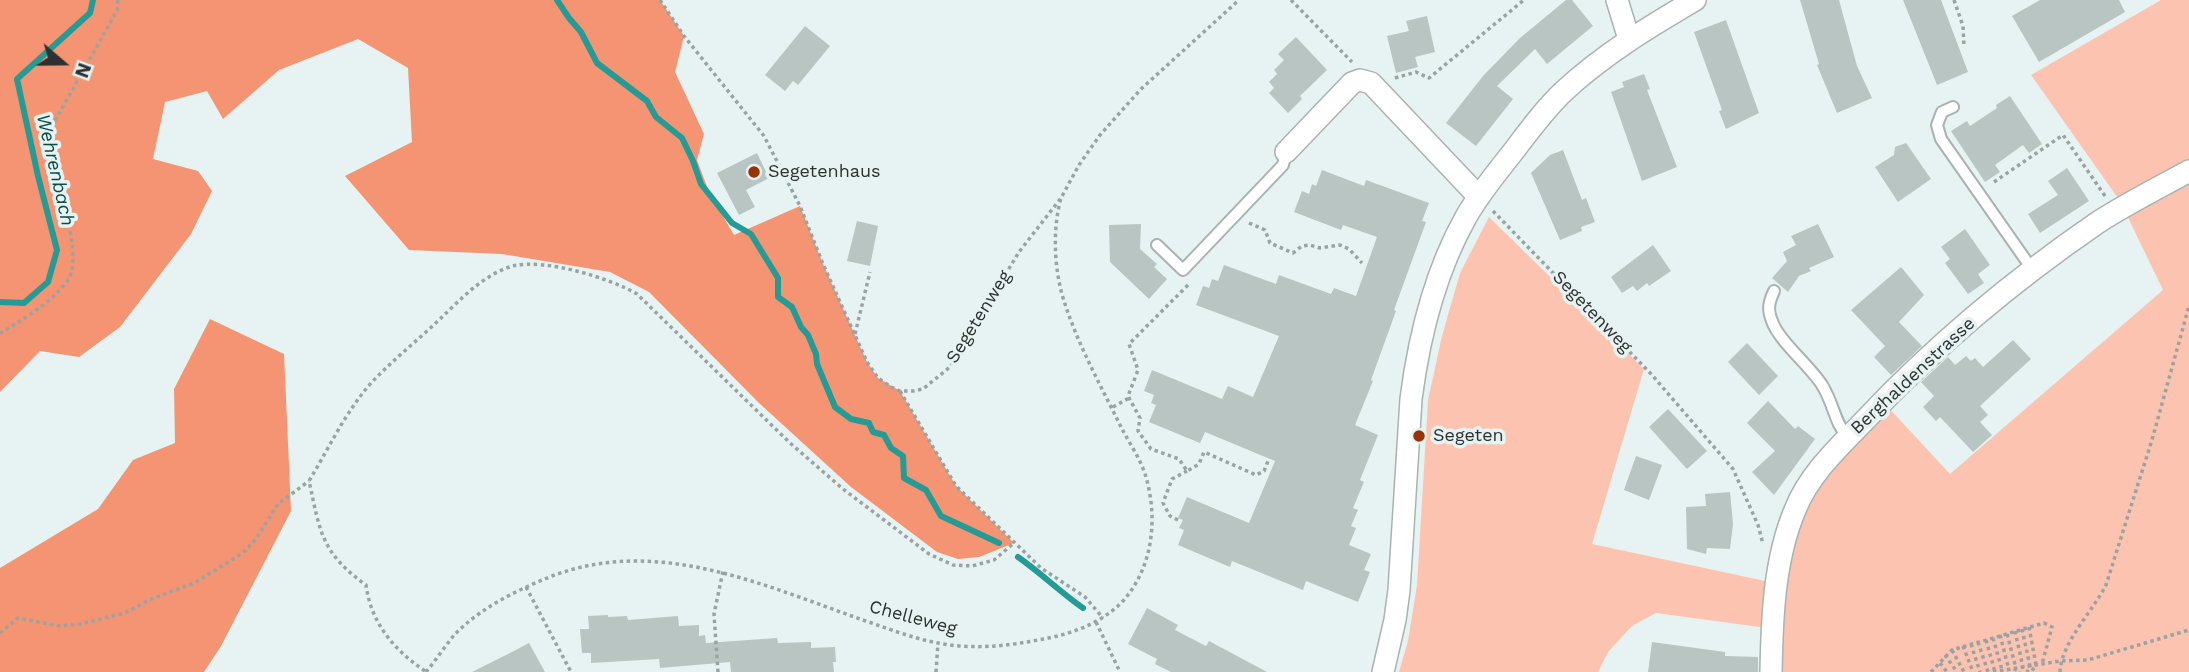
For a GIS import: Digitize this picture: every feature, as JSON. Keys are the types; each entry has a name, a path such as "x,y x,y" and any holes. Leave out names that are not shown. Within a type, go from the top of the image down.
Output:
{"street":[{"path":"1617,0 1629,39"},
{"path":"1383,672 1399,590 1411,399 1420,344 1452,246 1479,197 1563,92 1629,39 1695,0"},
{"path":"1286,152 1352,83 1360,80 1371,83 1479,197"},
{"name":"Berghaldenstrasse","path":"1771,672 1778,575 1794,510 1817,472 1932,355 2032,269 2116,212 2189,171"}],"lane":[{"path":"1953,107 1942,112 1937,125 1941,139 2032,269"},
{"path":"1157,244 1183,270 1283,165 1286,152"},
{"path":"1774,290 1768,304 1772,324 1821,383 1834,406 1838,427 1848,438"}],"path":[{"path":"0,333 18,324 49,299 62,288 71,275 74,258 71,233 49,148 48,131 117,10 118,0"},
{"path":"660,0 764,136 800,206 867,362 878,378 900,391 956,486 1041,568 1085,597 1103,618"},
{"name":"Segetenweg","path":"900,391 923,389 950,367 1019,252 1061,198 1079,165 1116,116 1239,0"},
{"path":"1291,0 1355,66 1360,80"},
{"path":"1379,92 1396,78 1416,72 1429,78 1524,0"},
{"path":"1954,0 1963,26 1964,46"},
{"path":"1994,182 2063,135 2116,212"},
{"name":"Segetenweg","path":"1479,197 1643,366 1733,469 1758,525 1763,546"},
{"name":"Chelleweg","path":"426,672 456,634 488,607 525,586 576,567 627,560 680,563 723,571 910,636 960,646 1004,646 1060,637 1103,618 1124,600 1141,574 1151,544 1151,504 1145,475 1078,338 1063,301 1057,264 1056,230 1056,216 1061,198"},
{"path":"1258,214 1249,223 1265,230 1270,243 1293,253 1301,246 1320,248 1340,245 1349,249 1362,263"},
{"path":"0,633 18,618 60,626 109,618 223,568 256,539 278,504 309,481 361,396 404,350 467,293 491,276 515,266 541,265 606,279 637,294 790,443 877,516 938,560 961,566 983,564 994,560 1014,543"},
{"path":"855,336 870,272"},
{"path":"1187,471 1178,459 1151,449 1138,431 1140,418 1128,396 1138,370 1129,344 1194,279"},
{"path":"2060,672 2060,661 2064,652 2106,585 2152,440 2189,306"},
{"path":"1112,408 1129,398"},
{"path":"1178,520 1170,516 1163,503 1172,479 1199,464 1204,452 1256,475 1264,471 1268,461"},
{"path":"309,481 321,535 327,545 345,570 366,585 370,606 382,631 406,658 426,672"},
{"path":"1151,504 1163,503"},
{"path":"718,672 714,614 723,571"},
{"path":"525,586 571,672"},
{"path":"1096,622 1119,672"},
{"path":"1931,672 1952,650 2044,623 2052,627 2042,664"},
{"path":"2029,627 2036,665"},
{"path":"2022,629 2029,672"},
{"path":"1992,672 2022,670 2060,661 2088,660 2189,630"},
{"path":"2015,631 2022,670"},
{"path":"2007,633 2013,670"},
{"path":"2000,635 2013,670"},
{"path":"1993,638 2002,670"},
{"path":"1986,640 1992,672"},
{"path":"936,672 938,642"},
{"path":"1978,642 1992,672"},
{"path":"1971,644 1980,672"},
{"path":"1963,646 1973,672"},
{"path":"1952,650 1964,672"},
{"path":"1945,655 1957,672"},
{"path":"1939,662 1947,672"},
{"path":"2029,672 2036,665"}],"shaded area":[{"path":"0,0 660,0 684,36 675,72 704,134 697,160 709,192 734,235 800,206 867,362 878,378 900,391 956,486 1014,543 979,557 958,559 937,552 851,487 759,403 649,292 610,272 502,254 409,250 345,176 412,142 408,68 358,39 279,70 223,119 207,91 165,102 153,159 198,171 212,191 191,234 120,327 79,357 40,351 0,392"},
{"path":"2161,0 2189,0 2189,672 1782,672 1789,556 1799,522 1816,486 1887,406 1950,474 2163,290 2120,201 2031,75"},
{"path":"1489,217 1644,369 1592,544 1770,582 1767,628 1656,613 1632,626 1608,652 1598,672 1399,672 1408,641 1417,585 1428,400 1460,273"},
{"path":"210,319 284,354 291,511 221,646 204,672 0,672 0,568 98,509 133,460 175,443 174,389"}],"building":[{"path":"1566,0 1572,0 1593,26 1547,64 1535,49 1497,86 1513,99 1476,146 1446,123 1483,76 1520,38"},
{"path":"1800,0 1839,0 1857,66 1872,98 1837,113 1817,65 1819,64"},
{"path":"1903,0 1941,0 1968,72 1937,85"},
{"path":"2040,0 2119,0 2125,12 2039,62 2012,16"},
{"path":"1427,16 1435,52 1415,57 1418,67 1396,73 1387,36 1409,31 1406,21"},
{"path":"1726,20 1759,113 1726,129 1719,111 1722,110 1694,32"},
{"path":"805,26 830,46 798,85 793,81 785,91 765,75"},
{"path":"1296,37 1327,70 1300,96 1302,99 1288,113 1269,93 1274,88 1269,82 1277,74 1274,70 1284,60 1278,54"},
{"path":"1644,74 1650,89 1647,90 1677,167 1642,181 1611,92 1624,87 1622,82"},
{"path":"2010,96 2042,144 2029,153 2023,145 1995,165 2000,172 1985,182 1951,131 1967,121 1970,126"},
{"path":"1906,143 1931,179 1898,202 1875,167 1894,155 1895,147"},
{"path":"1563,150 1582,200 1586,198 1595,222 1560,240 1531,173 1550,155"},
{"path":"757,153 769,178 746,190 755,207 739,215 717,173"},
{"path":"2067,168 2089,201 2040,233 2028,214 2058,195 2048,181"},
{"path":"1322,170 1364,186 1366,180 1429,203 1422,221 1426,222 1394,310 1396,311 1371,380 1373,381 1355,425 1378,435 1360,480 1364,482 1353,508 1358,510 1351,526 1356,528 1349,545 1371,554 1364,570 1370,572 1358,602 1306,581 1303,590 1232,561 1230,567 1178,545 1184,530 1179,528 1183,520 1178,518 1187,497 1249,523 1275,461 1205,432 1200,443 1149,422 1156,405 1151,403 1154,395 1144,391 1152,370 1222,399 1228,386 1253,397 1279,336 1196,305 1203,286 1209,288 1212,279 1218,281 1224,265 1276,284 1279,275 1331,294 1334,288 1356,296 1377,237 1343,225 1341,230 1294,212 1302,191 1309,194 1312,184 1316,186"},
{"path":"857,221 878,226 870,266 847,261"},
{"path":"1141,224 1140,249 1157,264 1154,267 1167,279 1149,299 1110,262 1109,225"},
{"path":"1818,224 1834,257 1809,268 1811,271 1799,276 1788,292 1772,278 1787,261 1783,252 1796,245 1791,236"},
{"path":"1965,229 1990,265 1978,274 1984,283 1968,294 1945,263 1950,259 1941,247"},
{"path":"1653,245 1671,271 1649,286 1647,283 1637,291 1633,286 1622,293 1611,277"},
{"path":"1901,267 1924,295 1899,322 1922,346 1891,375 1874,357 1885,346 1851,310"},
{"path":"2013,340 2031,359 1980,406 1988,415 1980,422 1992,435 1973,452 1940,417 1936,421 1923,407 1934,396 1921,382 1948,357 1955,365 1966,356 1971,361 1975,358 1983,367"},
{"path":"1747,343 1778,376 1759,395 1728,362"},
{"path":"1768,401 1795,429 1798,426 1815,439 1774,495 1752,472 1775,451 1747,423"},
{"path":"1668,409 1707,451 1687,469 1649,427"},
{"path":"1636,456 1662,465 1649,500 1624,490"},
{"path":"1730,492 1733,524 1730,549 1707,548 1706,554 1687,549 1686,507 1706,506 1705,494"},
{"path":"1147,608 1178,625 1175,630 1206,646 1209,641 1267,672 1171,672 1155,664 1157,659 1128,644"},
{"path":"588,616 627,616 628,620 678,616 679,626 699,625 699,636 705,635 706,643 777,638 778,643 811,642 811,648 835,647 834,672 731,672 730,662 660,668 659,659 591,663 591,653 582,653 580,629 589,629"},
{"path":"1652,642 1725,652 1725,656 1758,657 1758,672 1648,672"},
{"path":"529,643 545,672 472,672 512,652"}],"waterway":[{"name":"Wehrenbach","path":"0,302 24,303 48,282 57,250 17,79 90,13 93,0"},
{"path":"557,0 581,32 597,63 647,101 656,117 682,138 701,184 732,223 751,234 778,278 778,297 792,307 801,327 808,335 835,407 851,419 869,423 873,432 884,435 891,448 903,456 904,478 926,490 941,516 999,543"},
{"path":"1018,557 1083,608"}],"place":[{"name":"Segetenhaus","path":"754,172"},
{"name":"Segeten","path":"1419,436"}]}
